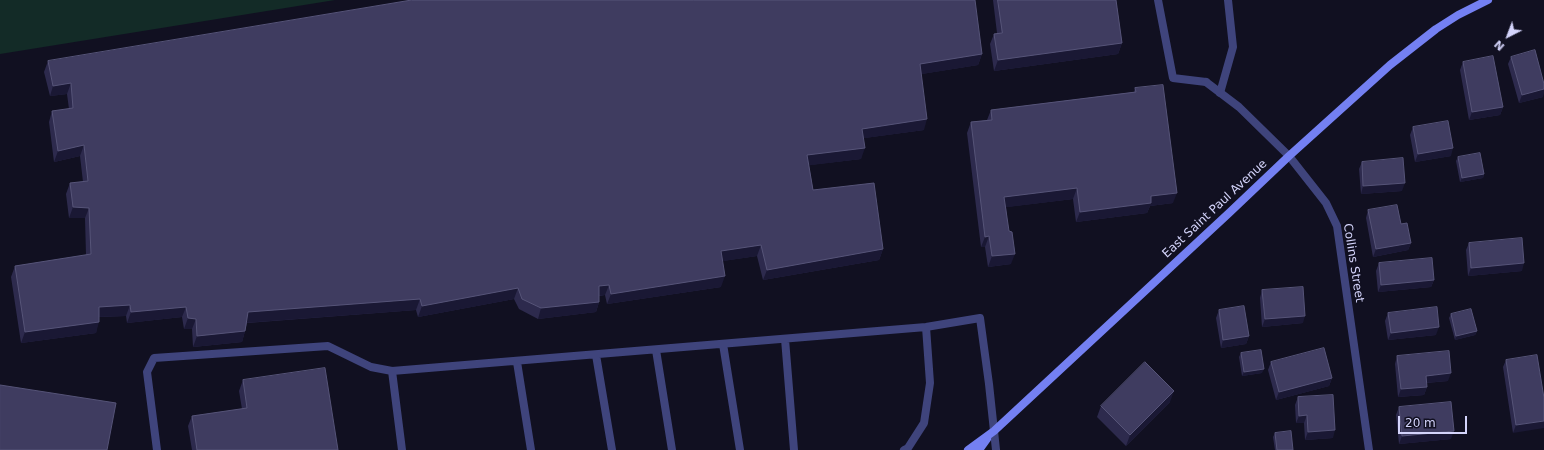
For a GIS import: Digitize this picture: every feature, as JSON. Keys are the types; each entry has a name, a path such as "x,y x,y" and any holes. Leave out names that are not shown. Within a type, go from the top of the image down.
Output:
{"main road":[{"name":"East Saint Paul Avenue","path":"968,450 994,431 1229,214 1289,156 1390,65 1436,29 1488,0"},
{"path":"979,450 994,431"}],"street":[{"name":"Collins Street","path":"1158,0 1173,78 1206,82 1239,107 1289,156 1326,203 1336,226 1369,450"},
{"path":"1220,93 1233,47 1228,0"},
{"path":"157,450 147,372 154,358 328,346 371,367 392,371 517,362 926,327 980,318 996,450"},
{"path":"904,450 908,448 924,423 930,383 926,327"},
{"path":"784,339 794,450"},
{"path":"724,344 740,450"},
{"path":"656,350 672,450"},
{"path":"596,355 612,450"},
{"path":"517,362 531,450"},
{"path":"392,371 402,450"}],"green space":[{"path":"0,0 335,0 0,54"}],"building":[{"path":"412,0 975,0 982,54 920,64 927,119 862,129 865,148 807,155 813,190 874,183 883,249 767,270 761,245 721,251 725,276 611,294 609,285 599,286 599,302 541,308 522,299 518,288 422,306 420,299 248,312 245,331 197,336 196,319 188,318 186,307 131,312 130,305 99,307 99,322 25,332 15,266 91,254 89,208 73,207 70,183 88,181 84,145 58,151 52,111 73,108 71,83 53,86 48,61"},
{"path":"998,0 1116,0 1122,43 998,60 994,34 1002,33"},
{"path":"1535,50 1544,89 1522,95 1511,57"},
{"path":"1493,56 1503,107 1472,112 1463,62"},
{"path":"1163,85 1177,193 1151,196 1151,203 1080,212 1077,188 1004,197 1009,231 1012,232 1015,254 992,256 989,236 985,237 971,122 992,120 991,110 1136,92 1135,88"},
{"path":"1448,121 1453,148 1418,154 1413,127"},
{"path":"1480,153 1484,174 1462,178 1458,157"},
{"path":"1403,158 1405,183 1363,186 1362,162"},
{"path":"1397,205 1401,224 1407,223 1411,243 1376,249 1368,210"},
{"path":"1522,238 1524,263 1471,268 1469,243"},
{"path":"1432,258 1434,280 1381,285 1379,263"},
{"path":"1303,287 1305,316 1265,319 1262,290"},
{"path":"1244,306 1249,336 1223,340 1219,310"},
{"path":"1437,307 1439,327 1391,333 1388,313"},
{"path":"1471,309 1477,331 1456,336 1451,314"},
{"path":"1324,348 1332,378 1279,392 1271,362"},
{"path":"1261,350 1264,369 1244,372 1241,353"},
{"path":"1449,351 1451,373 1426,376 1427,387 1401,389 1397,356"},
{"path":"1537,355 1544,398 1544,421 1516,425 1506,360"},
{"path":"1145,362 1174,391 1130,435 1101,406"},
{"path":"325,368 338,450 197,450 192,416 247,408 243,380"},
{"path":"0,385 116,403 107,450 0,450"},
{"path":"1333,395 1335,430 1308,432 1307,415 1299,416 1298,397"},
{"path":"1451,402 1454,431 1402,436 1399,407"},
{"path":"1291,431 1293,450 1277,450 1275,433"}]}
